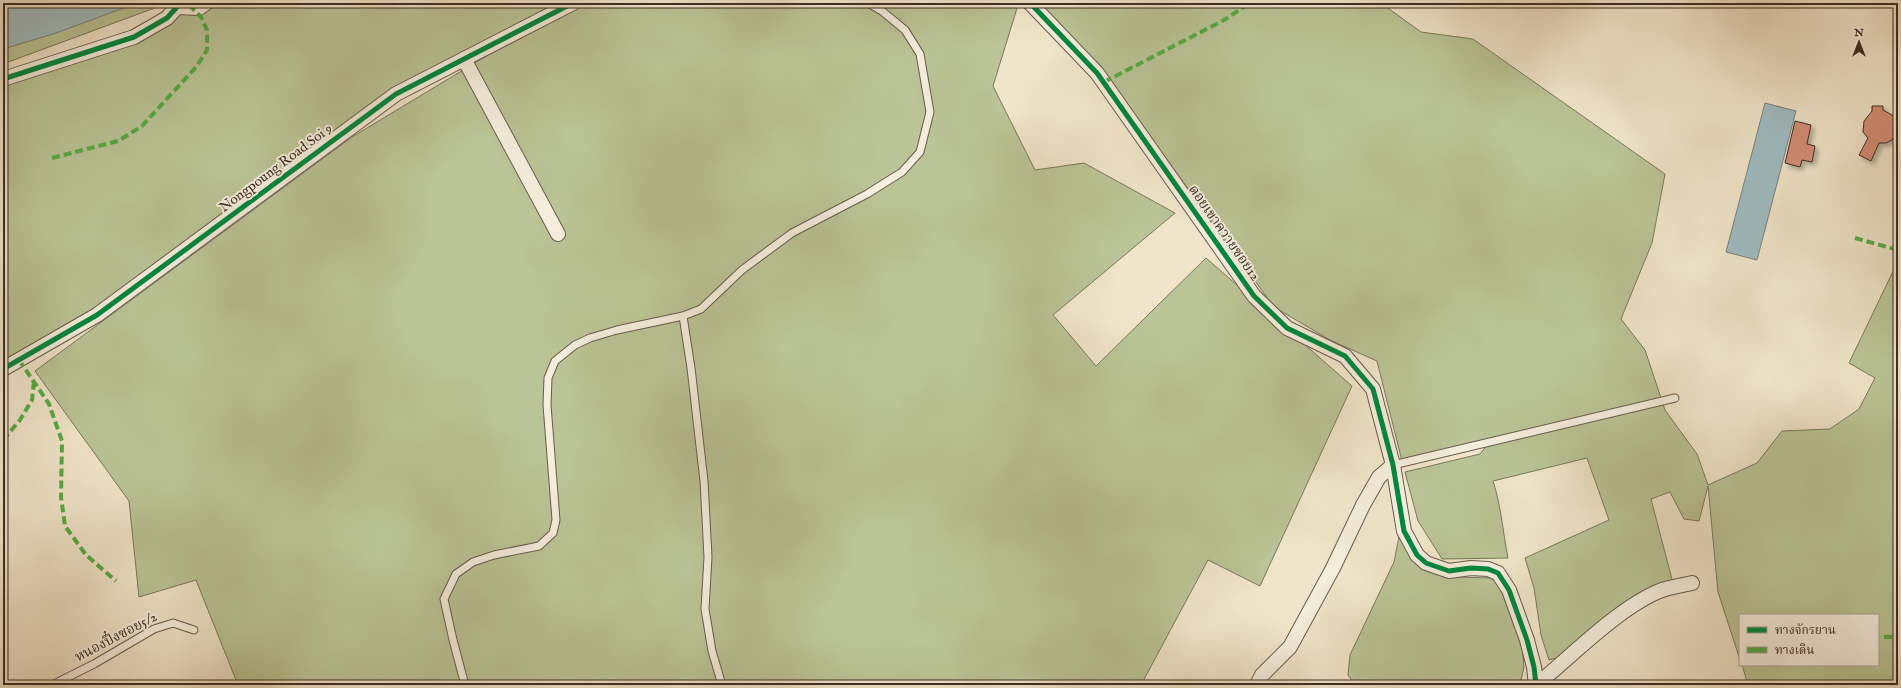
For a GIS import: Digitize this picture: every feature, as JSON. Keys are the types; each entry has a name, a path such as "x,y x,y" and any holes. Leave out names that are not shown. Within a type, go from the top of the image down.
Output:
{"street":[{"path":"3,79 134,37 167,18 176,5 199,8 206,3"},
{"name":"Nongpoung Road Soi 9","path":"3,369 97,315 396,94 573,3"},
{"name":"ดอยเขาควายซอย12","path":"1030,3 1097,73 1254,296 1287,328 1345,356 1373,388 1393,465 1404,531 1417,555 1426,563 1443,570 1488,569 1498,573 1509,590 1527,640 1534,667 1536,685"},
{"path":"464,59 558,234"},
{"path":"1257,685 1262,675 1290,647 1333,568 1366,500 1379,477 1393,465"},
{"path":"1536,685 1607,625 1634,606 1662,591 1692,583"}],"lane":[{"path":"465,685 444,599 456,574 473,562 494,555 539,546 553,533 556,520 547,405 548,378 555,361 575,345 590,338 683,316 701,309 742,270 792,233 867,194 902,172 920,152 930,112 920,54 904,30 882,11 868,3"},
{"path":"683,316 691,368 704,481 708,557 705,609 712,651 722,685"},
{"path":"1393,465 1675,398"},
{"name":"หนองปึ๋งซอย5/2","path":"52,685 94,664 154,629 173,623 194,630"}],"green space":[{"path":"3,3 168,3 3,64"},
{"path":"194,3 573,3 396,94 97,315 3,369 3,79 134,37"},
{"path":"586,3 1015,3 1018,5 993,86 1035,170 1084,163 1175,213 1053,315 1096,366 1206,258 1352,386 1260,586 1208,560 1141,685 238,685 196,580 139,597 129,501 35,371 352,137 508,43"},
{"path":"1038,3 1381,3 1421,32 1473,39 1665,174 1652,243 1621,319 1645,350 1665,410 1697,454 1708,485 1757,463 1782,431 1830,429 1859,409 1875,378 1849,363 1898,261 1898,685 1748,685 1742,666 1879,666 1879,614 1739,614 1739,657 1718,592 1708,486 1699,521 1684,519 1670,492 1651,499 1674,587 1567,655 1549,660 1541,635 1534,588 1525,558 1609,520 1587,458 1493,481 1500,509 1508,558 1442,559 1418,521 1405,472 1480,454 1491,440 1402,461 1377,361 1330,340 1274,307 1111,83"},
{"path":"1400,532 1411,559 1429,572 1456,577 1491,578 1505,589 1522,646 1524,667 1520,685 1355,685 1348,675 1350,655 1394,562"}],"water":[{"path":"3,3 137,3 56,33 3,49"},
{"path":"1765,103 1796,111 1757,260 1726,252"}],"building":[{"path":"1872,106 1883,106 1883,110 1892,115 1895,120 1896,133 1892,140 1886,143 1879,143 1871,161 1859,155 1868,138 1863,132 1864,121 1872,111"},
{"path":"1795,121 1811,125 1807,144 1815,146 1812,162 1802,160 1800,167 1785,163"}],"marked path":[{"path":"1104,82 1224,20 1250,3"},
{"path":"52,158 118,141 142,126 197,66 207,50 207,30 201,17 191,7"},
{"path":"1855,238 1898,250"},
{"path":"19,360 49,404 62,441 61,497 65,526 86,555 116,581"},
{"path":"3,440 20,420 32,400 34,381"},
{"path":"1884,637 1898,637"}],"cycle path":[{"path":"3,79 134,37 167,18 177,7 176,3"},
{"path":"3,369 97,315 396,94 573,3"},
{"path":"1030,3 1097,73 1254,296 1287,328 1345,356 1373,389 1393,465 1404,531 1417,555 1426,563 1449,571 1471,568 1488,569 1498,573 1509,590 1527,640 1534,667 1536,685"}]}
